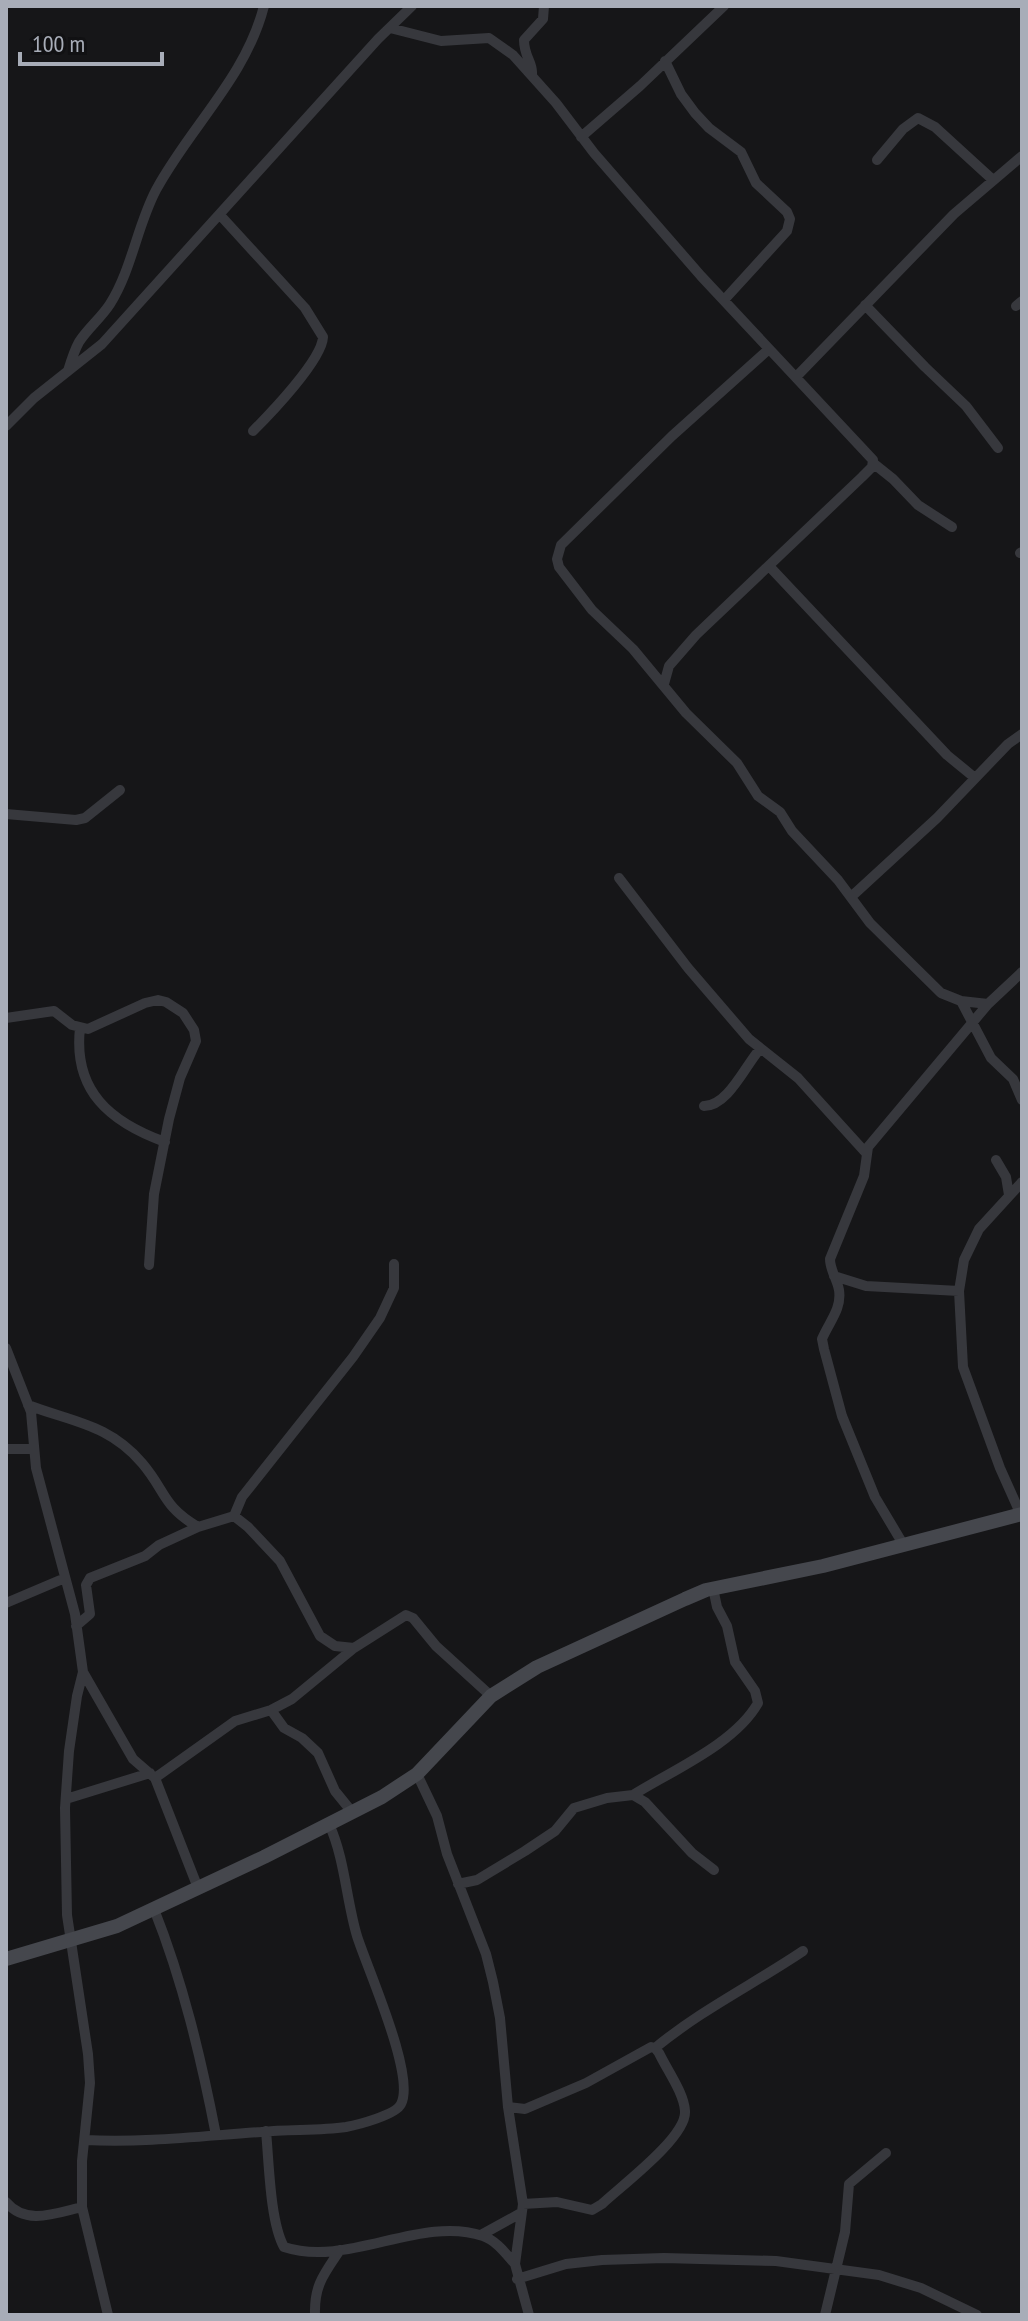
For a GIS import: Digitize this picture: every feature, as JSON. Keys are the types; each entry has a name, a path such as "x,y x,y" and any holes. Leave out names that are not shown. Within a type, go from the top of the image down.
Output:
{"main road":[{"path":"6,1959 117,1926 352,1812 417,1774 491,1696 537,1667 713,1588 823,1566 1021,1514"}],"street":[{"path":"68,371 79,342 110,305 119,287 154,195 197,126 229,84 259,27 264,6"},
{"path":"6,426 34,398 102,344 412,6"},
{"path":"532,76 532,68 524,53 524,40 543,19 544,6"},
{"path":"581,137 724,6"},
{"path":"390,28 441,41 485,38 513,55 581,137 769,349 868,451 873,463 918,505 952,527"},
{"path":"665,61 681,94 695,113 741,152 750,175 787,212 790,219 787,231 725,299"},
{"path":"877,160 903,129 918,118 935,127 993,180"},
{"path":"796,377 954,214 1020,161"},
{"path":"220,215 305,308 323,337 322,346 285,397 253,431"},
{"path":"865,305 966,406 998,448"},
{"path":"769,349 599,506 558,551 559,567 592,610 633,649 686,713 737,763 758,796 780,812 792,831 831,871 870,923 941,993 961,1001 988,1004"},
{"path":"664,684 669,666 696,635 873,463"},
{"path":"769,566 947,755 975,778"},
{"path":"851,897 926,829 1008,744 1022,734"},
{"path":"6,814 76,820 85,818 120,790"},
{"path":"619,878 688,968 760,1049 798,1078 866,1153 864,1176 830,1259 839,1289 839,1301 835,1317 822,1339 842,1416 875,1497 903,1544"},
{"path":"866,1153 988,1004 1022,972"},
{"path":"6,1018 54,1011 80,1028 98,1026 145,1003 158,1000 166,1002 191,1022 196,1041 174,1094 154,1194 149,1265"},
{"path":"961,1001 991,1058 1013,1079 1022,1100"},
{"path":"80,1028 78,1054 87,1086 94,1097 141,1133 165,1142"},
{"path":"704,1106 712,1106 726,1094 760,1049"},
{"path":"996,1160 1006,1177 1009,1195"},
{"path":"1021,1514 1000,1468 963,1367 959,1291 964,1260 975,1236 1022,1182"},
{"path":"234,1516 242,1497 353,1357 380,1318 394,1288 394,1264"},
{"path":"834,1276 866,1286 959,1291"},
{"path":"6,1348 31,1412 32,1449 76,1626 83,1672 133,1759 152,1776 198,1888"},
{"path":"28,1405 106,1432 142,1463 178,1516 198,1527"},
{"path":"6,1449 32,1449"},
{"path":"76,1626 90,1614 86,1585 90,1578 145,1556 159,1545 198,1527 234,1516"},
{"path":"234,1516 280,1561 320,1636 335,1646 354,1648"},
{"path":"6,1603 65,1578"},
{"path":"458,1884 477,1880 525,1851 555,1831 574,1808 607,1798 633,1795 723,1738 749,1717 758,1703 755,1691 735,1662 727,1626 717,1607 713,1588"},
{"path":"66,1799 152,1776 235,1721 271,1710 305,1689 354,1648 406,1615 413,1618 436,1646 491,1696"},
{"path":"83,1672 71,1737 66,1799 67,1915 90,2083 82,2207 108,2315"},
{"path":"271,1710 284,1728 306,1741 318,1753 335,1791 352,1812"},
{"path":"417,1774 437,1816 493,1982 522,2208 515,2264 529,2315"},
{"path":"633,1795 645,1802 677,1839 714,1870"},
{"path":"85,2140 185,2140 347,2126 383,2116 403,2102 402,2067 389,2020 358,1937 344,1883 338,1843 329,1824"},
{"path":"154,1909 170,1948 200,2053 216,2135"},
{"path":"508,2107 525,2109 586,2083 651,2047 655,2048 689,2020 803,1951"},
{"path":"481,2235 522,2208 557,2202 592,2210 674,2137 685,2118 685,2106 655,2048"},
{"path":"266,2131 275,2218 284,2247 340,2250 434,2233 481,2235 500,2247 515,2264"},
{"path":"825,2315 845,2232 849,2184 886,2153"},
{"path":"6,2202 18,2214 28,2217 82,2207"},
{"path":"315,2315 315,2295 319,2283 340,2250"},
{"path":"517,2279 566,2264 664,2258 776,2261 879,2275 921,2288 977,2315"}]}
